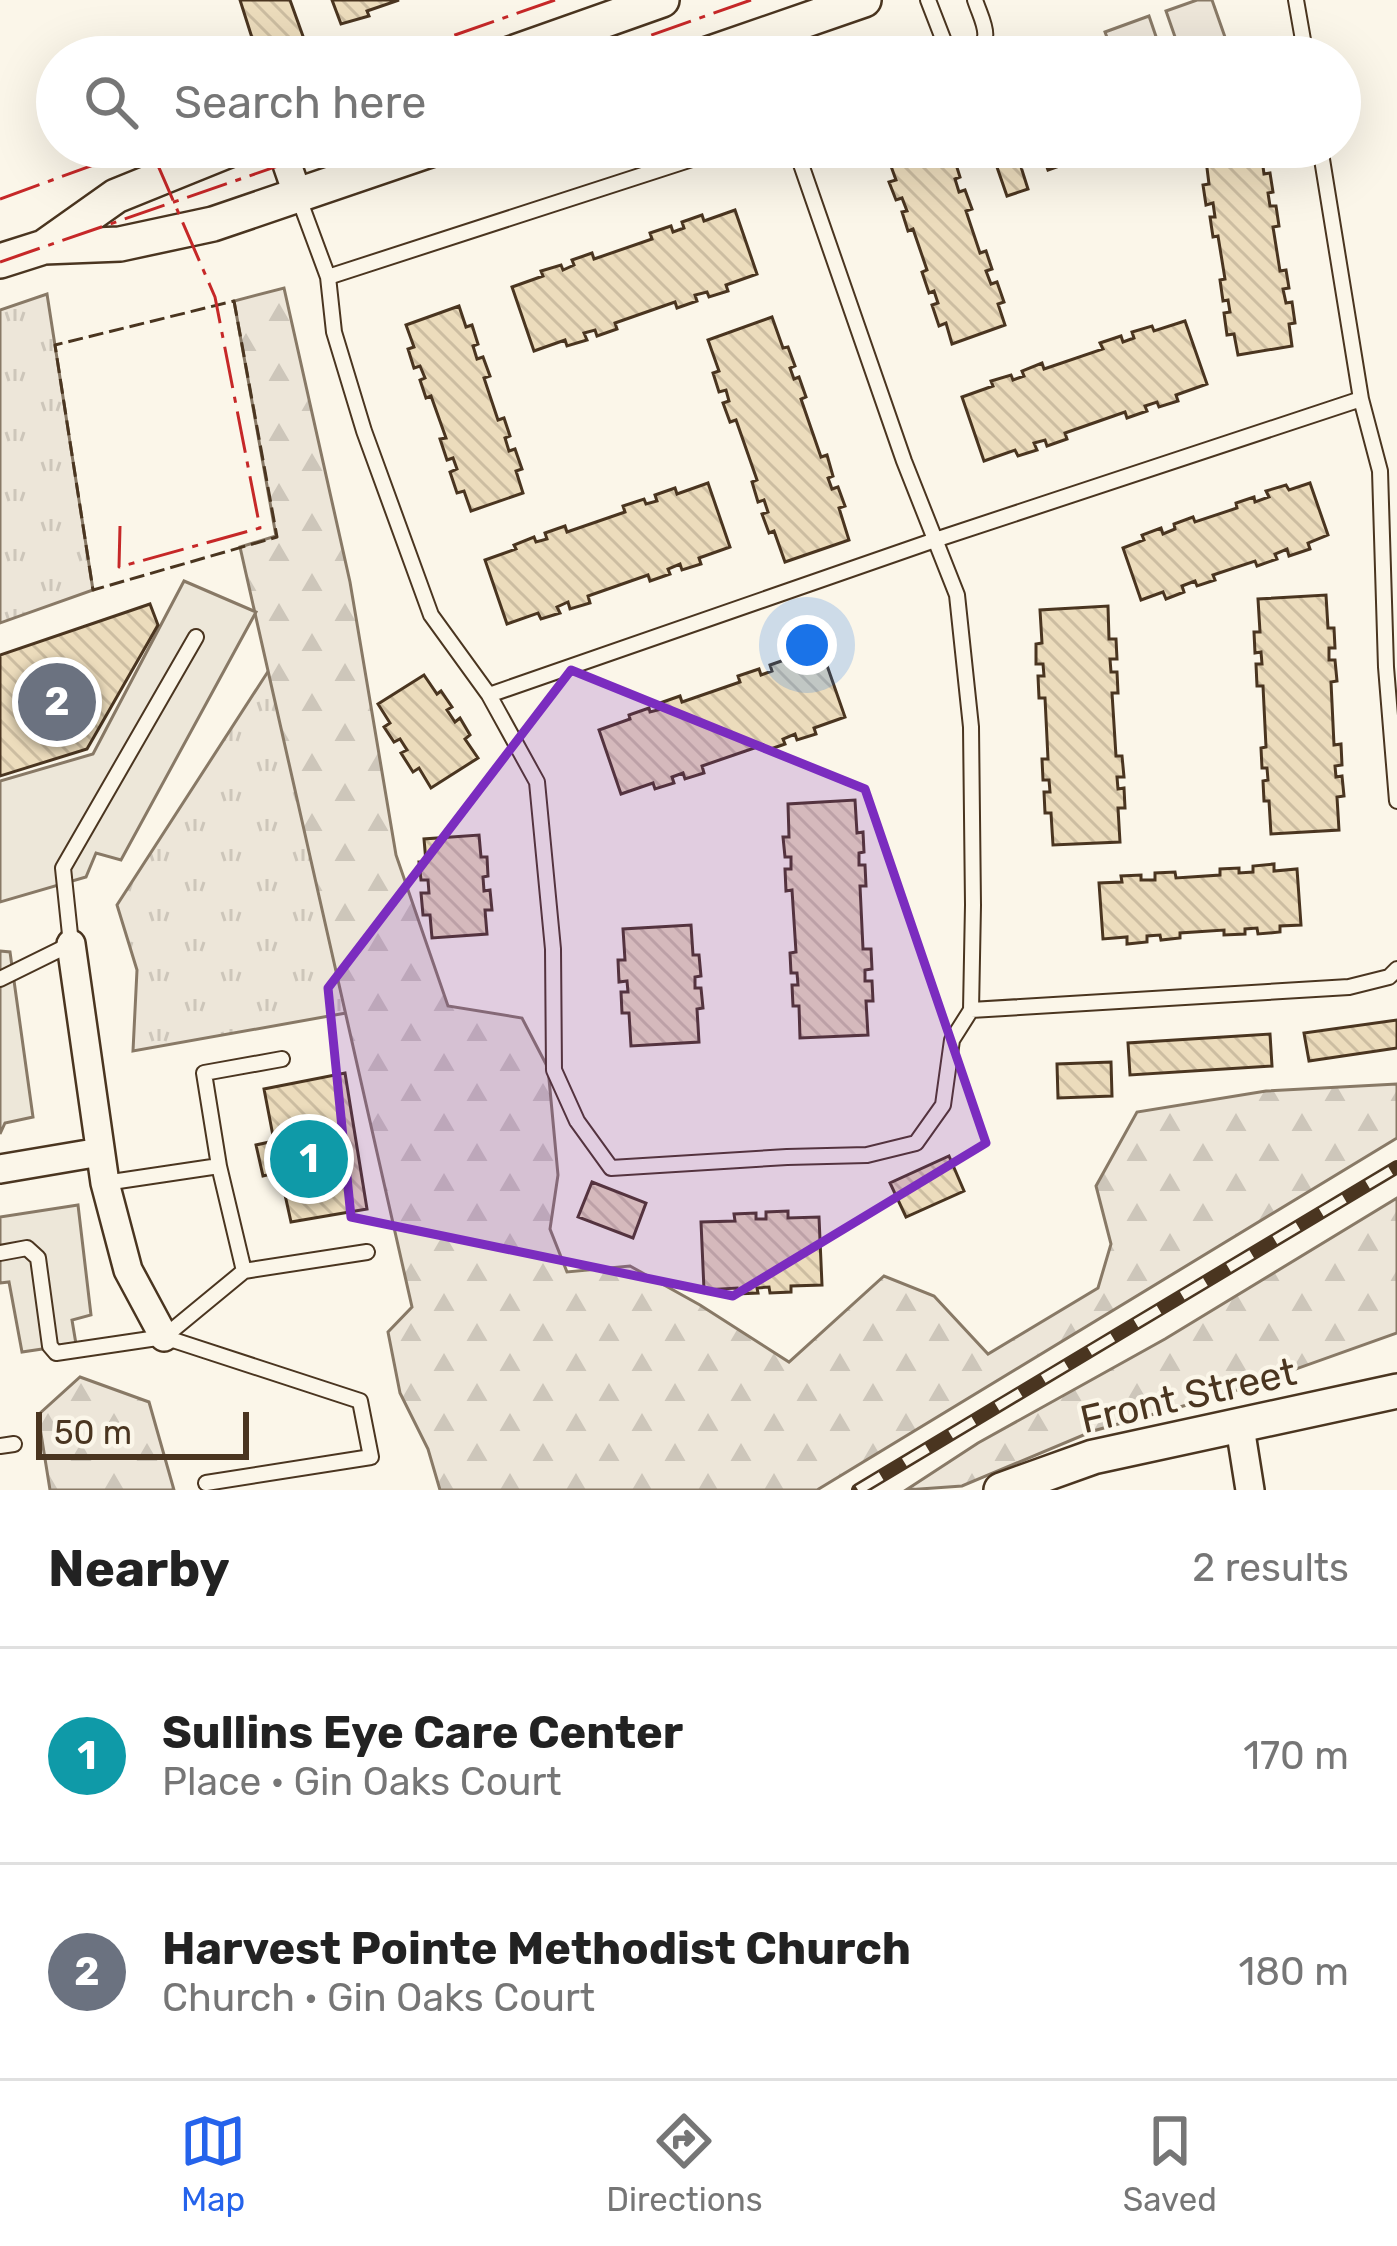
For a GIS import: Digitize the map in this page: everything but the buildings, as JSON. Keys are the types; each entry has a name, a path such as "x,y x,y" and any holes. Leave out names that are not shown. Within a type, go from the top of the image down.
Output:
{"street":[{"path":"560,36 662,0"},
{"path":"760,36 864,0"},
{"path":"44,247 116,196 185,168"},
{"path":"288,168 298,196"},
{"path":"0,261 44,247 120,244 213,224 379,168"},
{"path":"71,944 105,1183 128,1270 164,1337"},
{"path":"0,1169 100,1152"},
{"name":"Front Street","path":"1001,1490 1045,1483 1093,1457 1397,1391"},
{"path":"1240,1426 1250,1490"}],"lane":[{"path":"928,0 942,36"},
{"path":"975,0 986,36"},
{"path":"1296,0 1302,36"},
{"path":"328,277 664,168"},
{"path":"298,196 328,277 334,332 364,431 431,615 489,695 537,782 553,949 554,1070 577,1121 610,1168 867,1155 916,1143 943,1105 952,1040 971,1010 970,727 957,596 904,460 802,168"},
{"path":"1323,168 1361,399 1379,471 1386,667 1397,801"},
{"path":"489,695 1361,399"},
{"path":"0,979 71,944 63,868 196,637"},
{"path":"971,1010 1349,987 1389,977 1397,969"},
{"path":"244,1271 219,1166 204,1073 282,1059"},
{"path":"105,1183 219,1166"},
{"path":"0,1252 27,1248 38,1258 50,1346 56,1352 164,1337 360,1401 370,1457 206,1483"},
{"path":"164,1337 244,1271 367,1252"}],"highlighted area":[{"path":"571,670 865,789 986,1143 733,1296 351,1217 328,988"}],"green space":[{"path":"1212,0 1225,36 1175,36 1166,11"},
{"path":"1149,16 1156,36 1106,36 1105,32"},
{"path":"284,288 350,582 396,855 448,1006 522,1018 548,1068 558,1175 550,1229 567,1272 630,1266 789,1362 884,1276 934,1296 988,1354 1098,1288 1111,1244 1096,1186 1137,1112 1266,1091 1397,1084 1397,1138 817,1490 440,1490 428,1449 400,1393 388,1332 412,1307 240,547 276,536 234,301"},
{"path":"47,294 93,590 0,623 0,310"},
{"path":"269,670 346,1013 133,1051 137,970 117,905"},
{"path":"1397,1198 1397,1333 1223,1395 1093,1431 962,1486 906,1490 978,1443 1165,1339"},
{"path":"80,1377 149,1402 174,1490 50,1490 38,1415"}],"shaded area":[{"path":"184,581 256,612 121,860 96,853 86,877 0,902 0,781 93,754"},
{"path":"0,951 10,952 33,1117 5,1123 0,1134"},
{"path":"78,1205 91,1315 72,1320 76,1344 22,1352 9,1282 0,1283 0,1217"}],"railway":[{"path":"858,1490 1397,1167"}],"fence":[{"path":"234,301 277,537 93,590 55,345 234,301"}],"power":[{"path":"452,36 555,0"},
{"path":"649,36 751,0"},
{"path":"0,199 85,168"},
{"path":"120,526 119,567 260,528 215,297 159,168"},
{"path":"0,262 272,168"}],"place":[{"name":"Harvest Pointe Methodist Church","path":"57,702"},
{"name":"Sullins Eye Care Center","path":"309,1159"}]}
